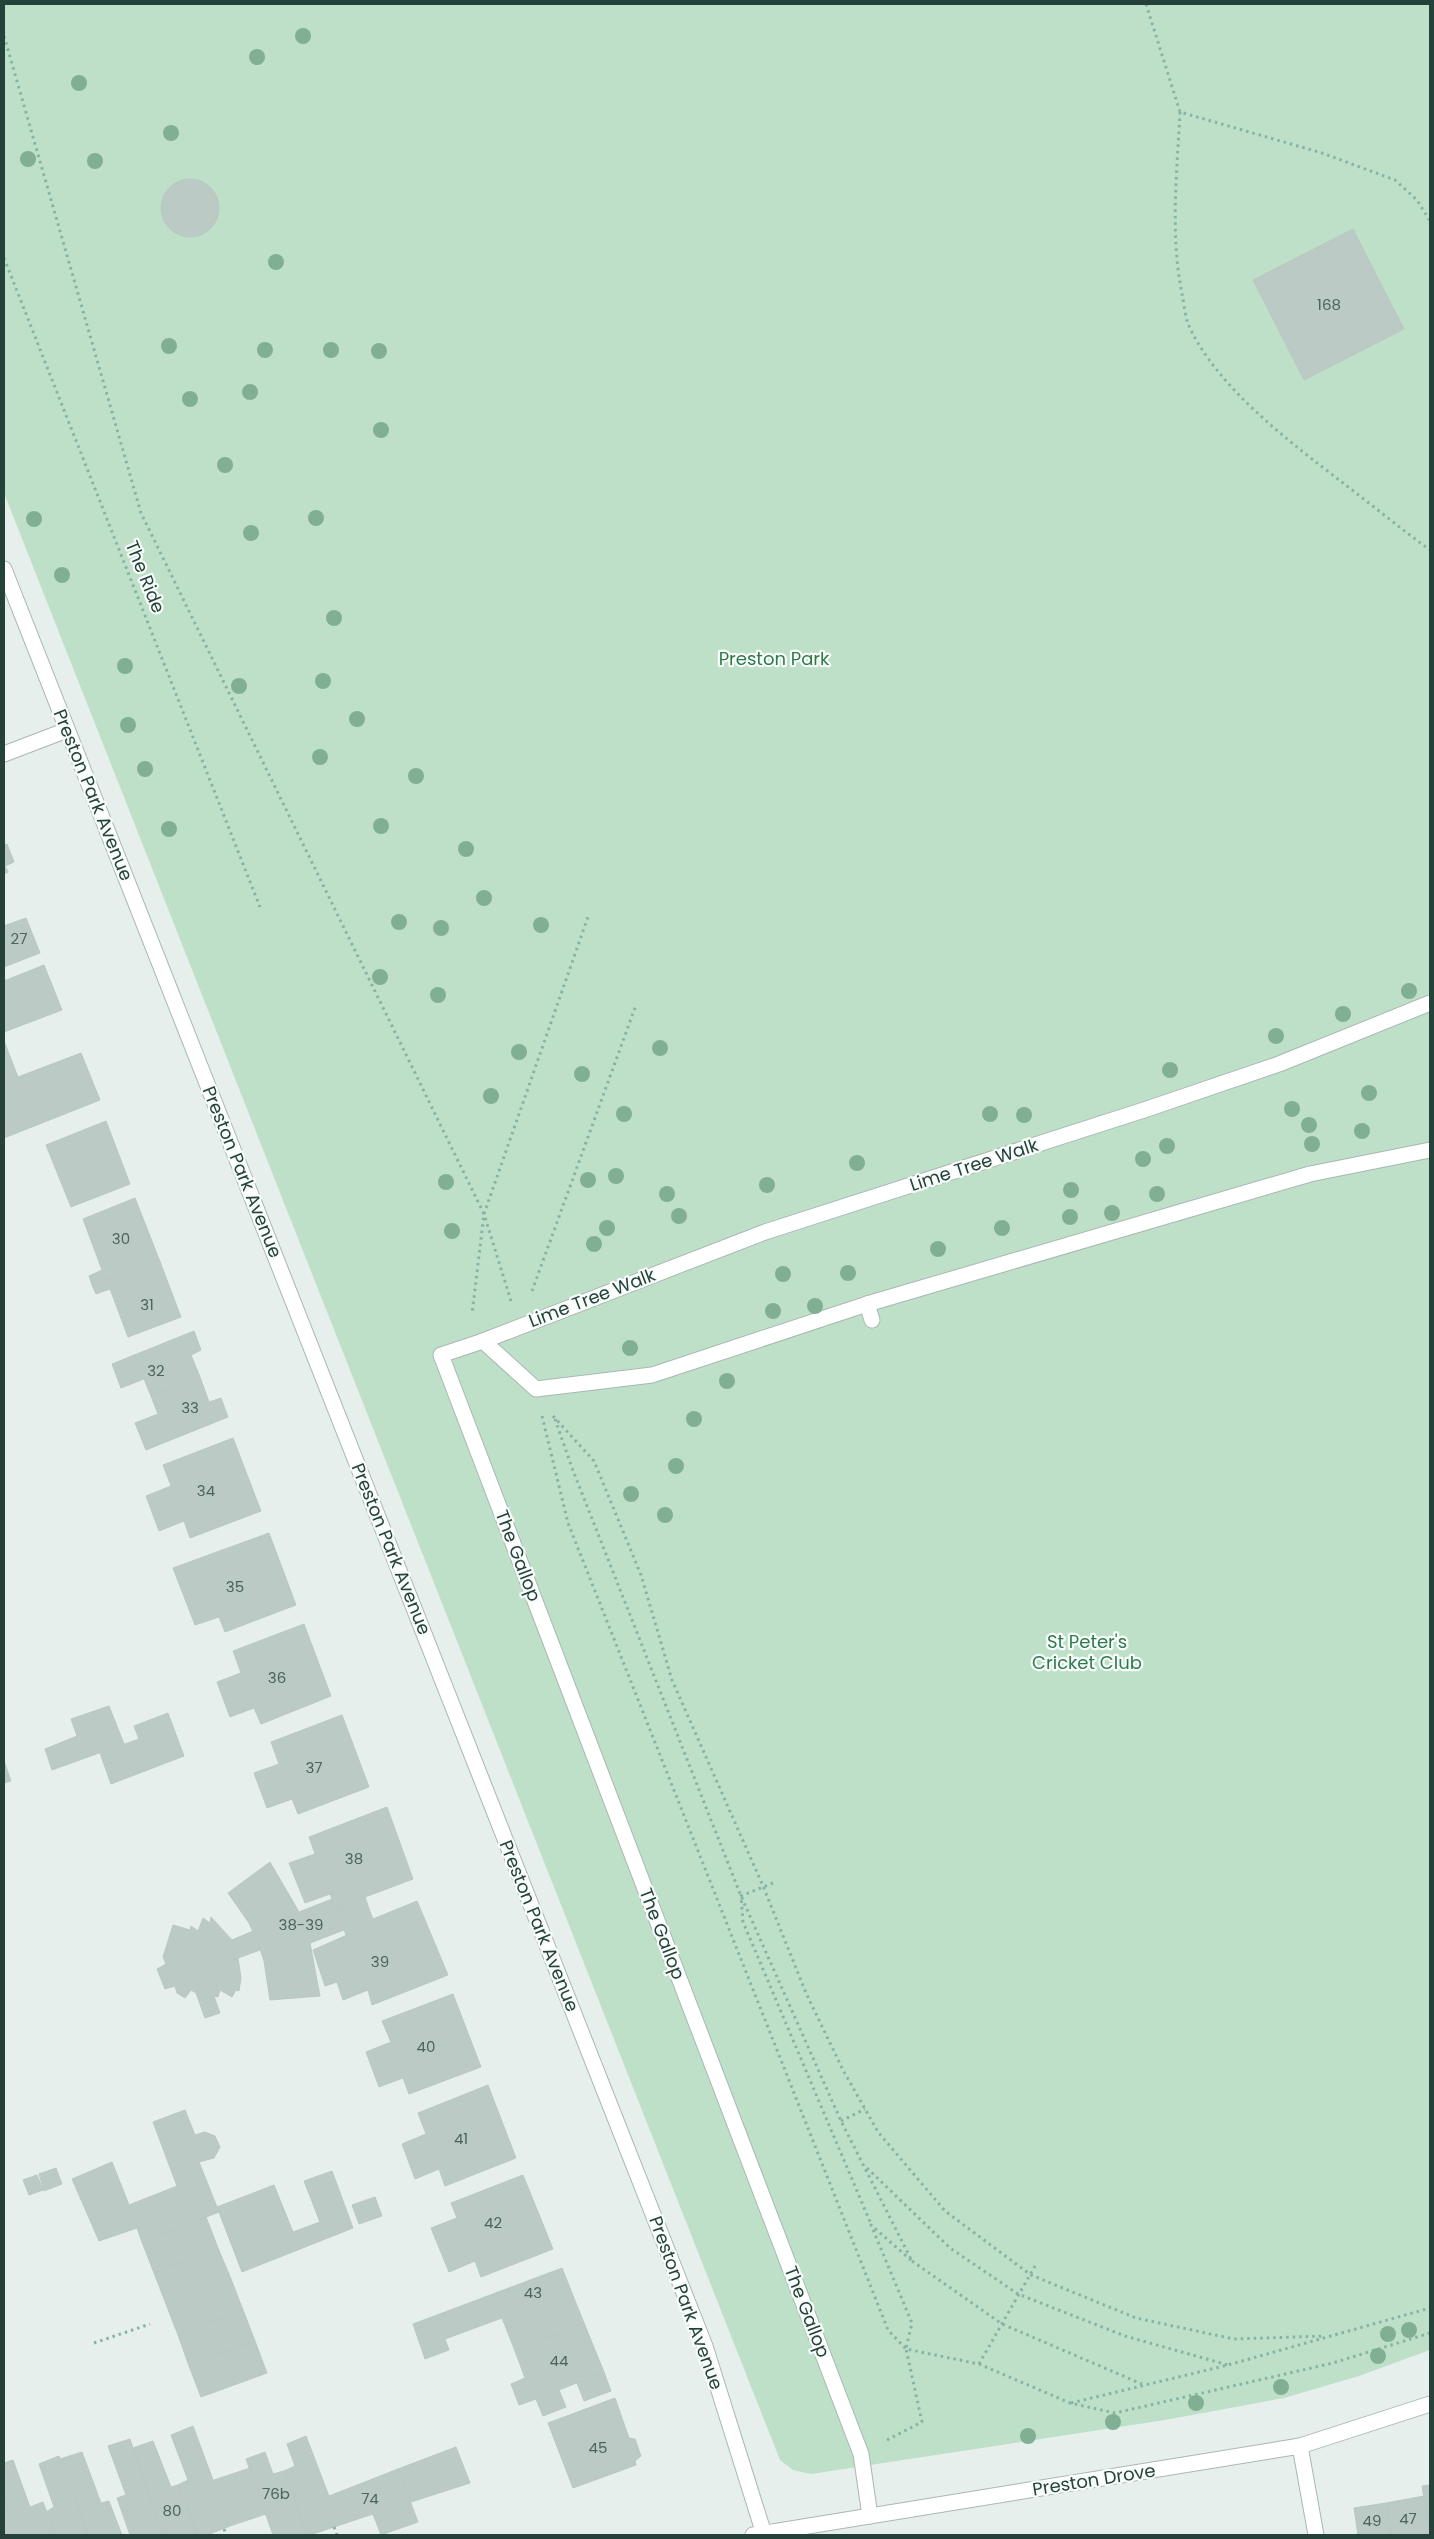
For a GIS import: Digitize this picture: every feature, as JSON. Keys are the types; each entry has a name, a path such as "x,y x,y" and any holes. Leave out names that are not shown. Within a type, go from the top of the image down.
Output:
{"street":[{"name":"Preston Park Avenue","path":"4,569 705,2346 758,2534"},
{"path":"4,754 67,730"},
{"name":"Lime Tree Walk","path":"441,1355 468,1347 765,1232 1147,1109 1279,1064 1430,1004"},
{"path":"483,1341 536,1389 652,1375 866,1304 1310,1174 1430,1150"},
{"path":"866,1304 872,1320"},
{"name":"The Gallop","path":"441,1355 861,2454 870,2516"},
{"name":"Preston Drove","path":"758,2534 1300,2446 1430,2404"},
{"path":"1300,2446 1316,2535"}],"path":[{"path":"1146,4 1180,112 1174,220 1177,262 1188,322 1214,367 1239,393 1307,456 1430,550"},
{"path":"4,36 141,514 484,1214 518,1327"},
{"path":"1180,112 1322,152 1395,180 1417,200 1430,221"},
{"name":"The Ride","path":"4,258 260,907"},
{"path":"468,1347 484,1214 589,914"},
{"path":"518,1327 636,1005"},
{"path":"536,1389 554,1417 594,1461 641,1575 672,1680 763,1886 806,1993 864,2109 878,2132 945,2212 1031,2276 1136,2318 1234,2339 1325,2336"},
{"path":"536,1389 568,1523 888,2330 906,2349 979,2364 1070,2403 1115,2413 1333,2363 1430,2333"},
{"path":"554,1417 575,1477 741,1896 841,2122 866,2166 912,2260"},
{"path":"741,1896 773,1883"},
{"path":"741,1896 743,1922 912,2323 906,2349 922,2422 861,2454"},
{"path":"841,2122 864,2109"},
{"path":"866,2166 950,2248 1018,2294 1124,2336 1228,2365"},
{"path":"871,2225 912,2260 1002,2324 1142,2384"},
{"path":"979,2364 1035,2266"},
{"path":"1070,2403 1142,2384 1228,2365 1325,2336 1430,2308"},
{"path":"94,2343 150,2324"},
{"path":"334,2527 337,2535"},
{"path":"224,2529 226,2535"}],"green space":[{"name":"Preston Park","path":"4,4 1430,4 1430,2350 1359,2376 1284,2398 1165,2420 811,2474 793,2470 780,2460 4,493"}],"building":[{"path":"184,179 196,179 211,187 219,202 219,214 211,229 196,237 184,237 169,229 161,214 161,202 169,187"},
{"path":"1353,229 1404,329 1304,380 1253,280"},
{"path":"7,844 14,862 5,866 8,872 4,874 4,845"},
{"path":"26,918 40,953 4,967 4,926"},
{"path":"44,965 62,1010 4,1032 4,981"},
{"path":"4,1041 18,1077 81,1053 100,1100 4,1138"},
{"path":"106,1121 130,1184 71,1207 46,1145"},
{"path":"135,1198 159,1259 92,1285 89,1276 102,1270 83,1219"},
{"path":"159,1259 181,1317 128,1337 110,1289 96,1294 92,1285"},
{"path":"194,1331 201,1350 191,1355 200,1377 151,1396 144,1379 121,1388 112,1364"},
{"path":"200,1377 209,1402 221,1398 228,1417 146,1450 135,1423 158,1414 151,1396"},
{"path":"233,1438 261,1511 190,1538 184,1521 159,1531 146,1496 171,1486 163,1465"},
{"path":"269,1533 296,1605 225,1632 219,1617 195,1625 173,1568"},
{"path":"304,1624 331,1696 261,1724 254,1708 230,1717 217,1682 241,1673 233,1651"},
{"path":"109,1706 124,1744 52,1770 45,1749 77,1736 71,1719"},
{"path":"168,1713 184,1756 111,1784 100,1753 139,1739 134,1726"},
{"path":"342,1715 369,1787 298,1814 292,1799 267,1808 254,1773 279,1764 271,1742"},
{"path":"4,1761 11,1781 4,1783"},
{"path":"387,1807 413,1879 336,1908 330,1894 305,1903 289,1863 315,1854 309,1837"},
{"path":"270,1862 299,1912 332,1899 344,1930 310,1943 320,1996 270,2000 264,1961 257,1940 249,1923 228,1893"},
{"path":"365,1897 374,1923 346,1935 336,1908"},
{"path":"417,1901 448,1975 372,2005 368,1990 343,2000 337,1982 325,1986 313,1950 374,1923 373,1919"},
{"path":"211,1917 232,1940 253,1931 260,1950 238,1958 241,1978 239,1991 236,1990 232,1997 220,1990 218,1997 214,1996 220,2013 205,2018 196,1993 191,1990 185,1998 177,1993 175,1986 165,1989 157,1969 166,1964 163,1957 173,1925 190,1930 191,1926 198,1931 203,1918 210,1923"},
{"path":"453,1994 481,2067 409,2094 403,2078 379,2087 366,2052 391,2042 382,2021"},
{"path":"488,2085 516,2158 445,2186 439,2169 415,2179 402,2144 426,2134 418,2113"},
{"path":"185,2110 195,2135 205,2132 215,2136 220,2147 214,2158 199,2162 219,2212 142,2242 137,2228 99,2241 72,2179 112,2162 129,2205 177,2186 153,2122"},
{"path":"56,2168 62,2184 44,2191 39,2174"},
{"path":"332,2171 353,2228 242,2272 217,2207 274,2185 293,2232 320,2222 304,2181"},
{"path":"37,2175 43,2190 29,2195 23,2180"},
{"path":"523,2175 553,2249 481,2277 475,2261 449,2272 431,2228 457,2218 451,2203"},
{"path":"375,2197 382,2216 359,2224 352,2205"},
{"path":"206,2217 218,2248 154,2273 142,2242"},
{"path":"218,2248 231,2279 166,2304 154,2273"},
{"path":"562,2268 584,2323 515,2351 502,2318 445,2339 449,2350 425,2359 413,2324"},
{"path":"231,2279 243,2310 178,2335 166,2304"},
{"path":"243,2310 255,2341 189,2366 178,2335"},
{"path":"584,2323 604,2372 559,2390 566,2407 543,2416 536,2399 519,2405 511,2384 525,2378 515,2351"},
{"path":"255,2341 267,2373 201,2397 189,2366"},
{"path":"604,2372 611,2391 584,2401 577,2383"},
{"path":"615,2398 629,2438 635,2439 641,2456 635,2461 636,2465 573,2488 548,2423"},
{"path":"193,2426 230,2526 207,2535 198,2535 178,2485 188,2480 171,2435"},
{"path":"306,2436 340,2525 310,2535 307,2535 284,2471 295,2466 287,2444"},
{"path":"130,2439 164,2535 130,2535 117,2498 126,2495 108,2446"},
{"path":"153,2441 171,2487 178,2485 198,2535 164,2535 133,2448"},
{"path":"456,2447 470,2483 411,2502 398,2469"},
{"path":"82,2452 101,2503 109,2501 122,2535 88,2535 60,2459"},
{"path":"265,2452 273,2474 284,2471 307,2535 273,2535 246,2459"},
{"path":"59,2456 88,2535 55,2535 46,2512 54,2507 39,2464"},
{"path":"13,2460 30,2507 43,2502 55,2535 17,2535 4,2498 4,2463"},
{"path":"250,2468 266,2514 230,2526 214,2480"},
{"path":"398,2469 418,2522 381,2535 373,2514 340,2525 329,2496"},
{"path":"1430,2485 1430,2535 1422,2486"},
{"path":"1424,2496 1430,2535 1391,2535 1386,2503"},
{"path":"4,2498 17,2535 4,2535"},
{"path":"1386,2503 1391,2535 1358,2535 1354,2508"}],"park label":[{"name":"St Peter's Cricket Club","path":"1087,1652"}]}
